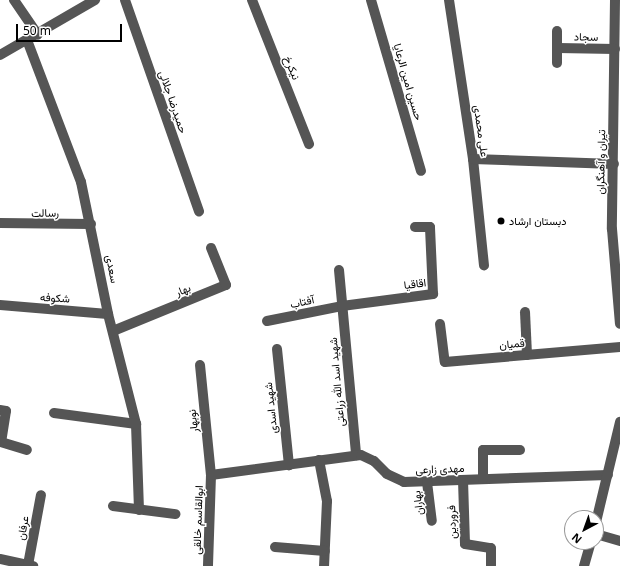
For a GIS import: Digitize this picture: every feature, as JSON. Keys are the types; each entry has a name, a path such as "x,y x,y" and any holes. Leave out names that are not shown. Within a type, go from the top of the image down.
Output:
{"street":[{"path":"14,0 38,35"},
{"path":"0,55 38,35 95,0"},
{"name":"حمیدرضا جلالی","path":"125,0 199,211"},
{"name":"نیکرخ","path":"252,0 309,144"},
{"name":"حسین امین الرعایا","path":"371,0 421,171"},
{"name":"علی محمدی","path":"449,0 473,159 484,265"},
{"name":"تیران و آهنگران","path":"615,0 617,11 614,49 617,62 617,138 614,164 620,324"},
{"name":"سجاد","path":"557,31 557,63"},
{"name":"سعدی","path":"27,40 81,182 108,314 114,331 136,424 140,510"},
{"name":"سجاد","path":"558,48 614,49"},
{"path":"473,159 614,164"},
{"name":"رسالت","path":"0,223 90,224"},
{"name":"اقاقیا","path":"342,306 433,294 430,227 415,227"},
{"name":"بهار","path":"114,331 226,286 211,248"},
{"name":"شهید اسد الله زراعتی","path":"339,270 356,456"},
{"name":"شکوفه","path":"0,305 108,314"},
{"name":"آفتاب","path":"266,321 342,306"},
{"path":"525,312 527,355"},
{"name":"قمیان","path":"440,324 445,362 620,347"},
{"name":"شهید اسدی","path":"277,349 289,464"},
{"name":"نوبهار","path":"200,365 211,475"},
{"path":"0,410 6,411 1,442 27,450"},
{"path":"54,413 136,424"},
{"path":"599,510 608,476 617,453 620,422"},
{"path":"484,479 483,450 520,450"},
{"name":"مهدی زارعی","path":"211,475 361,455 374,461 387,474 404,482 608,476"},
{"path":"319,460 327,502 326,551 324,566"},
{"name":"ابوالقاسم خالقی","path":"208,566 211,475"},
{"name":"فروردین","path":"463,480 465,544 491,548 491,565"},
{"name":"بهاران","path":"427,482 432,521"},
{"name":"عرفان","path":"30,566 41,494"},
{"path":"113,506 175,514"},
{"path":"604,536 620,541"},
{"path":"275,547 326,551"},
{"path":"584,566 589,550"},
{"path":"0,559 30,566"}],"place":[{"name":"دبستان ارشاد","path":"501,221"}]}
